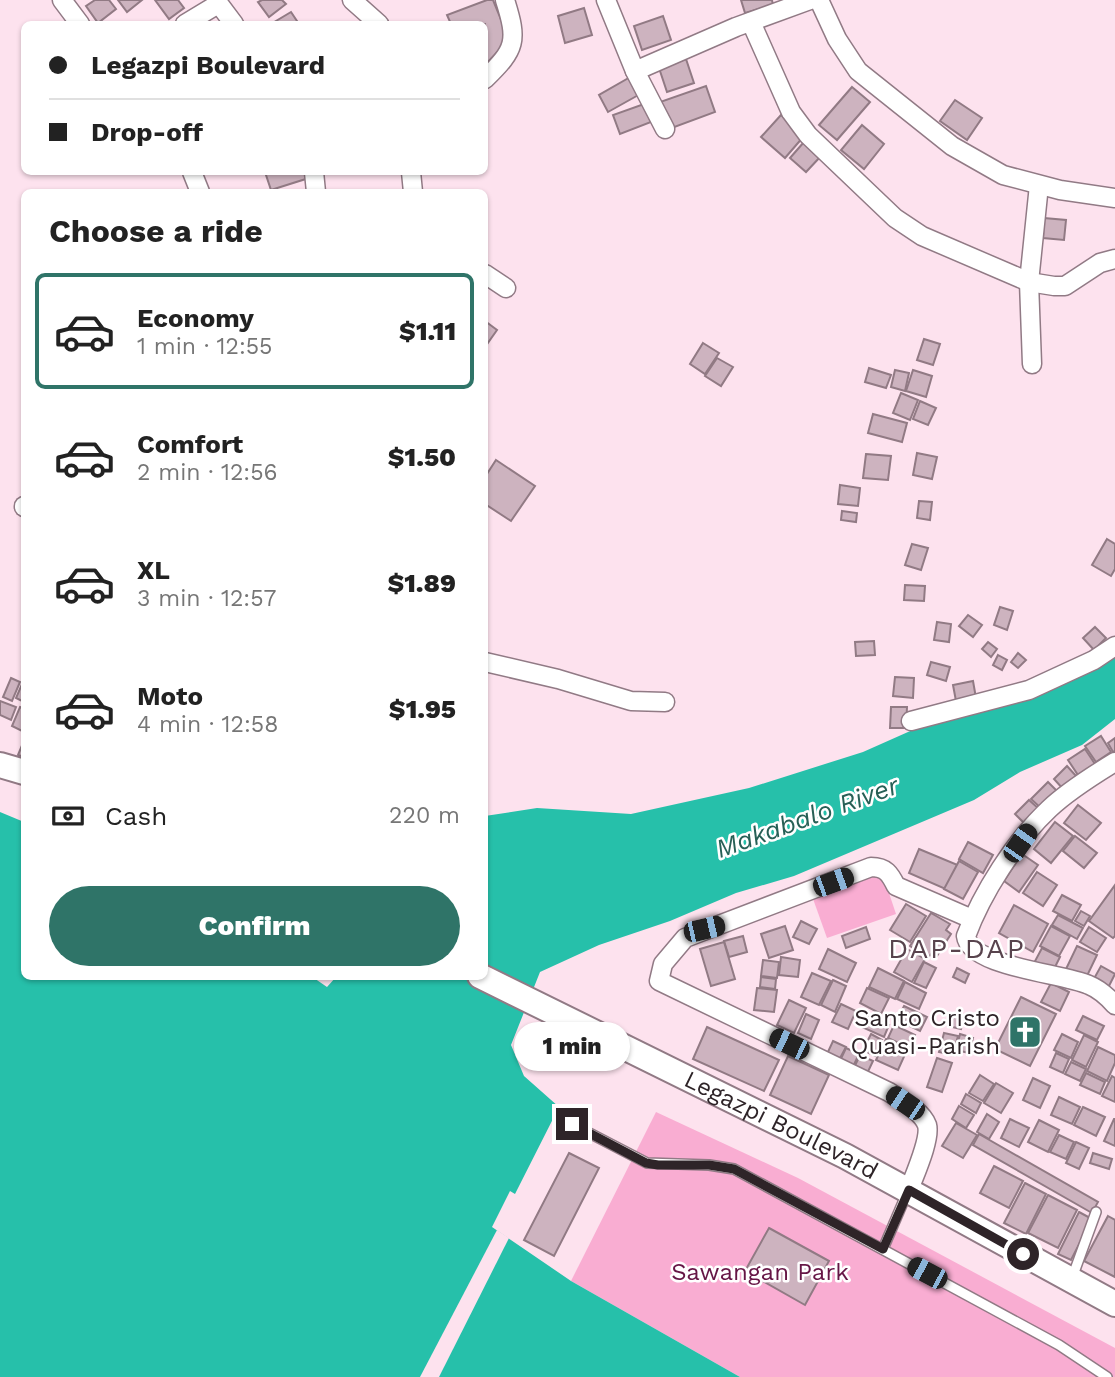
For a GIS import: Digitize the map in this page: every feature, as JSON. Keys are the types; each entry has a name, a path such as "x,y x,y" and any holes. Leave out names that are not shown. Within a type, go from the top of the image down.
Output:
{"street":[{"path":"352,0 370,21"},
{"path":"488,76 508,53 513,41 513,25 505,0"},
{"path":"606,0 635,71 665,129"},
{"path":"635,71 736,27 810,0"},
{"path":"819,0 837,39 858,71 952,146 1003,175 1060,190 1115,198"},
{"path":"66,1 78,21"},
{"path":"189,21 217,2 232,21"},
{"path":"751,22 791,112 825,154 895,218 922,236 1029,282 1065,286 1100,263 1115,259"},
{"path":"1032,364 1029,282 1039,185"},
{"path":"488,276 506,288"},
{"path":"911,721 1029,690 1094,660 1115,646"},
{"path":"488,663 558,679 631,701 665,702"},
{"path":"1115,762 1063,797 1033,825 994,880 972,919 966,936 967,944 972,950 989,959 1089,985 1115,1005"},
{"path":"0,765 21,771"},
{"path":"909,1190 927,1136 927,1126 919,1115 889,1093 659,981 663,964 685,938 871,867 881,867 890,874 896,886 972,919"},
{"name":"Legazpi Boulevard","path":"488,980 845,1156 1115,1304"}],"lane":[{"path":"572,1124 646,1163 709,1165 734,1169 1059,1345 1107,1377"},
{"path":"883,1249 909,1190"},
{"path":"1071,1280 1096,1212"}],"green space":[{"path":"882,872 896,914 827,938 812,896"},
{"name":"Sawangan Park","path":"656,1112 798,1178 1115,1348 1115,1377 740,1377 571,1281"}],"water":[{"name":"Makabalo River","path":"1115,653 1115,719 1082,745 1020,772 974,800 794,876 736,893 670,921 599,945 540,972 511,1045 524,1076 559,1107 515,1194 510,1191 492,1227 571,1281 740,1377 0,1377 0,812 21,821 21,980 317,980 327,987 333,980 488,980 488,816 537,808 631,814 749,788 863,752 935,720"}],"pier":[{"path":"497,1230 509,1238 439,1377 420,1377"}],"building":[{"path":"95,0 109,0 116,9 97,21 86,6"},
{"path":"118,0 142,0 127,12"},
{"path":"155,0 178,0 184,8 169,19"},
{"path":"282,0 286,4 269,17 258,2"},
{"path":"493,0 507,34 506,43 488,62 488,21 450,21 447,15"},
{"path":"741,0 772,0 773,5 745,13"},
{"path":"584,8 592,35 565,43 558,16"},
{"path":"291,12 297,21 276,21"},
{"path":"663,16 671,40 642,50 634,26"},
{"path":"686,59 694,83 667,92 659,68"},
{"path":"632,76 642,93 608,112 599,95"},
{"path":"706,86 715,112 669,129 660,102"},
{"path":"852,87 870,102 837,140 819,125"},
{"path":"955,100 982,118 967,140 940,121"},
{"path":"644,104 651,122 620,134 613,115"},
{"path":"781,115 804,136 785,158 761,137"},
{"path":"862,125 884,144 864,169 841,150"},
{"path":"804,142 821,156 806,172 790,158"},
{"path":"266,175 312,177 274,189 271,189"},
{"path":"1044,218 1066,220 1064,240 1043,238"},
{"path":"488,323 497,330 488,343"},
{"path":"924,339 940,344 933,365 917,360"},
{"path":"703,343 719,353 705,374 690,364"},
{"path":"717,358 733,367 721,386 705,376"},
{"path":"869,368 891,375 886,388 865,382"},
{"path":"895,370 909,373 905,391 891,387"},
{"path":"913,370 932,376 926,397 906,391"},
{"path":"901,393 918,400 910,420 893,413"},
{"path":"920,401 936,408 928,425 913,419"},
{"path":"873,414 907,423 902,442 868,433"},
{"path":"917,453 937,457 932,479 913,475"},
{"path":"866,454 891,456 888,480 863,478"},
{"path":"496,460 535,486 511,521 488,506 488,472"},
{"path":"840,485 860,488 858,506 838,504"},
{"path":"919,501 932,502 930,520 917,518"},
{"path":"842,511 857,513 856,522 841,520"},
{"path":"1107,539 1115,544 1115,569 1111,576 1092,565"},
{"path":"912,544 928,548 921,570 905,565"},
{"path":"905,585 925,586 924,601 904,600"},
{"path":"1000,607 1013,611 1007,630 994,625"},
{"path":"968,615 982,625 973,637 959,626"},
{"path":"937,622 951,624 949,642 934,640"},
{"path":"1095,627 1106,638 1094,650 1083,638"},
{"path":"874,641 875,655 856,656 855,642"},
{"path":"988,642 997,649 991,657 982,649"},
{"path":"1018,653 1026,660 1018,668 1011,662"},
{"path":"998,655 1007,660 1002,670 993,665"},
{"path":"931,662 950,667 946,681 927,675"},
{"path":"895,677 914,678 913,698 893,696"},
{"path":"11,678 20,682 12,701 3,697"},
{"path":"973,681 976,698 956,701 953,685"},
{"path":"21,686 21,700 16,698"},
{"path":"0,701 16,707 11,720 0,715"},
{"path":"20,707 21,730 12,726"},
{"path":"891,707 907,707 906,728 890,728"},
{"path":"1101,736 1111,752 1096,762 1085,746"},
{"path":"1115,738 1115,751 1113,752 1108,743"},
{"path":"1085,749 1095,764 1078,775 1068,760"},
{"path":"1067,766 1077,777 1064,790 1054,779"},
{"path":"1048,782 1058,792 1042,809 1031,799"},
{"path":"1029,800 1039,809 1025,824 1015,814"},
{"path":"1078,805 1101,823 1086,840 1064,823"},
{"path":"1055,822 1073,836 1051,863 1034,849"},
{"path":"1075,836 1097,853 1084,868 1063,851"},
{"path":"968,842 993,855 983,873 959,859"},
{"path":"919,849 960,866 950,891 909,873"},
{"path":"1022,854 1038,865 1019,892 1004,881"},
{"path":"959,861 978,872 963,899 944,889"},
{"path":"1037,872 1057,885 1043,906 1023,893"},
{"path":"1115,885 1115,936 1113,938 1089,921"},
{"path":"1062,895 1081,905 1072,921 1053,911"},
{"path":"906,904 926,916 910,942 890,930"},
{"path":"1014,905 1048,924 1033,952 999,933"},
{"path":"1081,911 1090,916 1084,926 1075,921"},
{"path":"931,913 950,924 946,930 951,934 937,956 932,953 928,958 910,946"},
{"path":"1058,915 1083,928 1077,939 1052,925"},
{"path":"801,921 817,929 809,944 793,937"},
{"path":"785,926 793,950 769,958 761,934"},
{"path":"1051,926 1070,936 1059,956 1040,946"},
{"path":"866,927 870,939 846,948 842,936"},
{"path":"1089,927 1106,938 1097,952 1080,942"},
{"path":"743,936 747,952 729,957 724,941"},
{"path":"724,942 735,979 711,986 700,949"},
{"path":"1077,946 1097,955 1086,978 1066,969"},
{"path":"1042,948 1060,957 1052,973 1034,963"},
{"path":"828,949 856,963 847,982 819,969"},
{"path":"907,949 925,959 912,982 894,972"},
{"path":"781,957 800,960 798,977 779,975"},
{"path":"763,960 779,962 777,978 761,976"},
{"path":"924,962 936,968 926,988 914,983"},
{"path":"1101,966 1115,974 1106,992 1091,984"},
{"path":"878,968 904,981 895,999 869,987"},
{"path":"957,968 969,974 965,983 953,977"},
{"path":"812,973 831,981 819,1005 801,997"},
{"path":"761,977 776,979 775,989 760,987"},
{"path":"833,980 846,986 835,1012 821,1005"},
{"path":"905,982 926,993 919,1009 897,999"},
{"path":"1051,983 1069,992 1060,1011 1041,1002"},
{"path":"757,988 777,990 774,1012 754,1010"},
{"path":"867,988 889,998 881,1014 860,1003"},
{"name":"Santo Cristo Quasi-Parish","path":"1021,997 1056,1014 1030,1066 995,1049"},
{"path":"789,1000 806,1008 794,1033 777,1025"},
{"path":"841,1004 856,1011 848,1029 832,1022"},
{"path":"904,1006 927,1017 920,1031 897,1020"},
{"path":"806,1014 819,1020 811,1039 798,1033"},
{"path":"868,1015 889,1025 884,1037 862,1027"},
{"path":"951,1015 964,1018 961,1029 948,1026"},
{"path":"1083,1016 1104,1026 1097,1040 1076,1030"},
{"path":"894,1025 915,1035 909,1048 888,1038"},
{"path":"707,1027 779,1060 764,1091 693,1059"},
{"path":"944,1033 958,1036 953,1055 939,1052"},
{"path":"871,1034 882,1040 875,1056 863,1050"},
{"path":"960,1034 973,1038 969,1053 956,1050"},
{"path":"1062,1034 1078,1042 1071,1058 1054,1050"},
{"path":"1084,1035 1098,1042 1086,1067 1072,1060"},
{"path":"886,1039 907,1050 898,1070 876,1060"},
{"path":"833,1041 846,1047 839,1060 827,1054"},
{"path":"1098,1047 1115,1055 1115,1063 1107,1081 1087,1071"},
{"path":"846,1048 859,1054 851,1071 838,1065"},
{"path":"1056,1053 1069,1059 1063,1073 1050,1067"},
{"path":"860,1055 873,1061 865,1078 852,1072"},
{"path":"788,1056 829,1075 811,1114 770,1095"},
{"path":"937,1058 952,1063 942,1092 927,1087"},
{"path":"1071,1062 1086,1069 1080,1081 1065,1074"},
{"path":"1086,1073 1105,1082 1100,1094 1080,1085"},
{"path":"980,1075 994,1084 983,1101 969,1093"},
{"path":"1112,1076 1115,1078 1115,1102 1102,1096"},
{"path":"1033,1078 1050,1086 1040,1108 1023,1100"},
{"path":"996,1083 1013,1093 1001,1113 984,1103"},
{"path":"966,1094 981,1103 976,1113 961,1104"},
{"path":"1059,1097 1080,1107 1072,1124 1051,1115"},
{"path":"959,1106 974,1115 966,1128 952,1119"},
{"path":"1083,1107 1105,1117 1096,1136 1074,1125"},
{"path":"987,1114 999,1122 989,1139 977,1132"},
{"path":"1010,1119 1029,1128 1019,1147 1001,1138"},
{"path":"1115,1119 1115,1146 1104,1141"},
{"path":"1039,1120 1059,1130 1048,1152 1028,1142"},
{"path":"956,1123 977,1135 963,1158 942,1146"},
{"path":"979,1134 1098,1202 1092,1213 973,1145"},
{"path":"1059,1135 1074,1142 1066,1159 1050,1152"},
{"path":"1076,1142 1089,1148 1079,1169 1066,1163"},
{"path":"569,1153 599,1168 554,1256 524,1240"},
{"path":"1093,1153 1112,1159 1109,1169 1090,1163"},
{"path":"994,1166 1023,1181 1009,1208 980,1193"},
{"path":"1025,1183 1046,1194 1026,1234 1004,1223"},
{"path":"1048,1195 1077,1210 1058,1248 1028,1233"},
{"path":"1079,1212 1092,1219 1071,1260 1058,1254"},
{"path":"1108,1216 1115,1220 1115,1277 1084,1261"},
{"path":"769,1228 829,1261 805,1305 745,1271"}],"place":[{"name":"Santo Cristo Quasi-Parish","path":"1025,1032"}],"district":[{"name":"DAP-DAP","path":"957,948"}],"route":[{"path":"572,1124 646,1163 709,1165 734,1169 883,1249 909,1190 1023,1254"}]}
